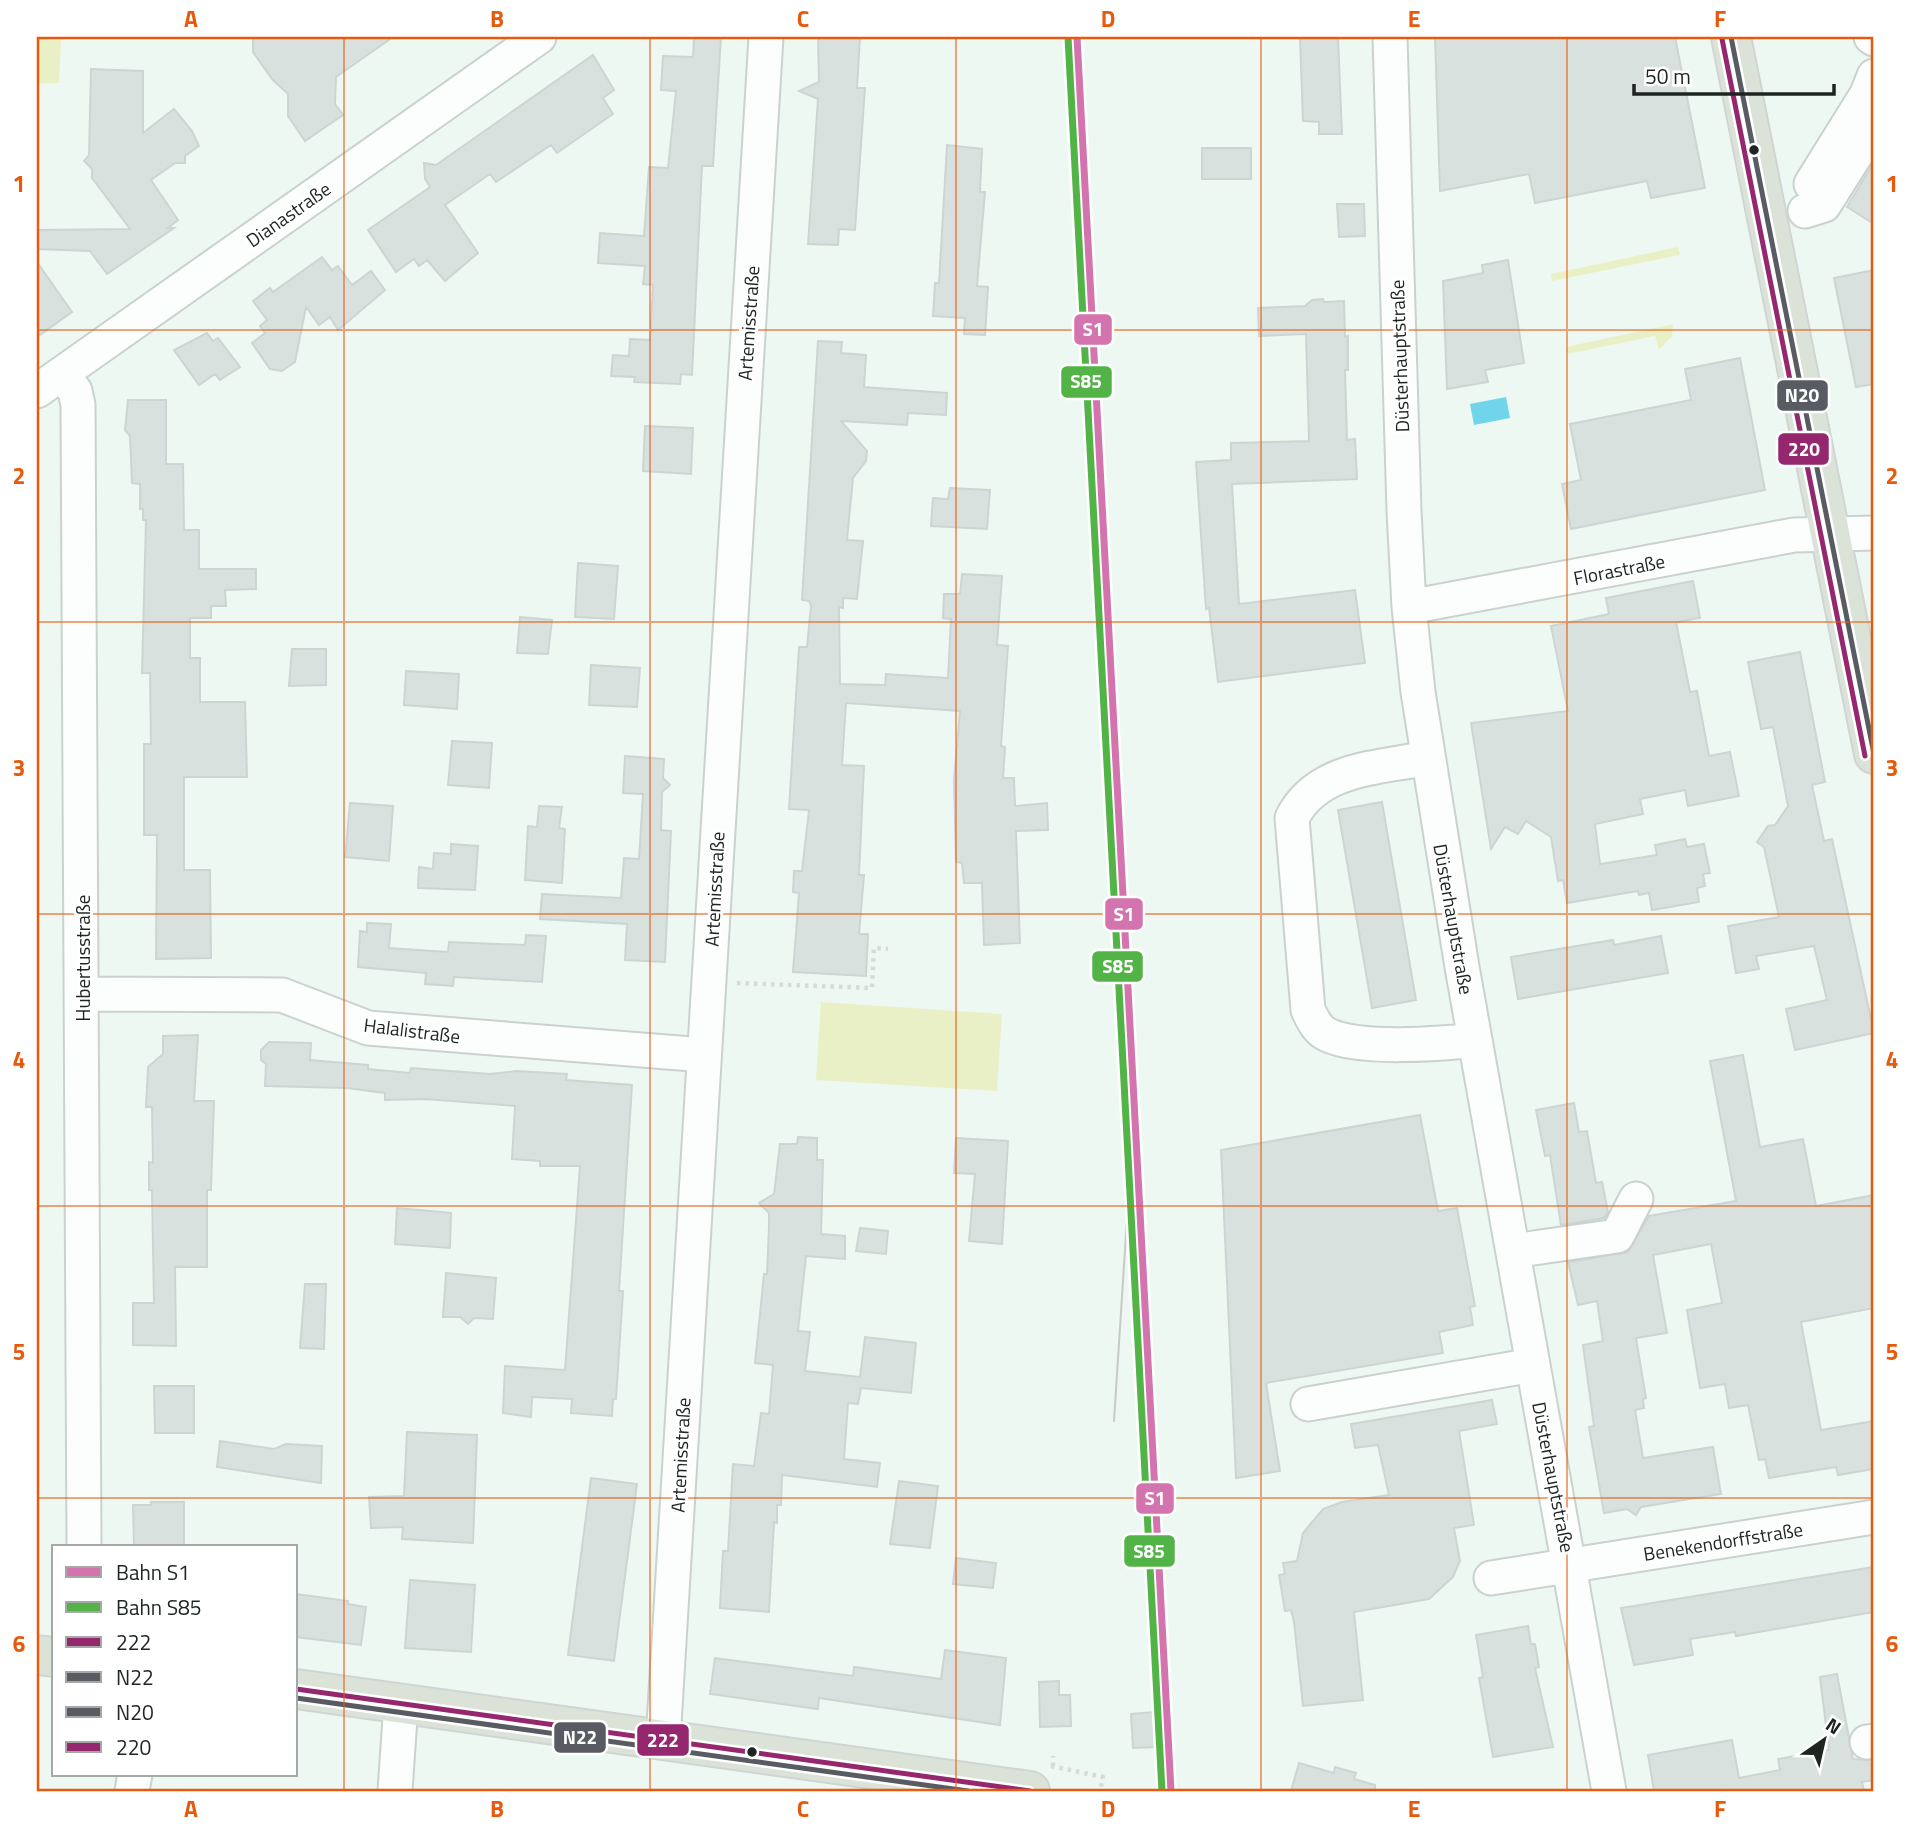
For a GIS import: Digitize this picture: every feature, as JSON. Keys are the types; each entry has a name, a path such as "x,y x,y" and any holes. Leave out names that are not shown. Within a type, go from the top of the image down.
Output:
{"main road":[{"path":"1731,37 1874,754"},
{"path":"298,1689 663,1741 1041,1779"}],"street":[{"name":"Dianastraße","path":"49,382 539,37"},
{"name":"Artemisstraße","path":"663,1741 766,37"},
{"name":"Düsterhauptstraße","path":"1390,37 1409,607 1427,758 1609,1791"},
{"name":"Hubertusstraße","path":"49,382 75,391 78,405 84,1545"},
{"name":"Florastraße","path":"1409,607 1794,536 1874,533"},
{"path":"1427,758 1332,777 1300,802 1292,818 1308,1010 1321,1030 1346,1040 1403,1044 1475,1040"},
{"name":"Halalistraße","path":"82,994 282,995 368,1028 704,1055"},
{"path":"1513,1251 1617,1236 1636,1199"},
{"path":"1308,1404 1533,1365"},
{"name":"Benekendorffstraße","path":"1490,1578 1874,1517"},
{"path":"395,1791 401,1703"}],"path":[{"path":"733,983 872,988 874,948 888,950"},
{"path":"1041,1779 1053,1756"}],"green space":[{"path":"37,37 81,37 61,40 59,83 37,83"},
{"path":"1678,247 1680,255 1552,281 1551,274"},
{"path":"1673,324 1672,336 1659,350 1655,336 1567,354 1566,347"},
{"path":"821,1002 1002,1014 997,1091 816,1080"}],"water":[{"path":"1506,397 1510,418 1474,425 1470,404"}],"building":[{"path":"253,37 393,37 336,77 335,104 343,115 305,141 288,116 288,94 272,79 253,52"},
{"path":"694,37 721,37 713,166 702,166 692,375 681,374 680,384 634,382 635,377 611,376 613,355 629,356 630,339 650,340 653,285 643,284 645,266 598,263 600,233 644,236 649,167 668,168 676,91 661,90 663,56 693,57"},
{"path":"818,37 860,37 857,88 865,88 855,230 839,229 838,245 808,244 818,99 799,91 819,82"},
{"path":"1300,37 1338,37 1342,134 1319,134 1319,122 1303,121"},
{"path":"1435,37 1675,37 1705,188 1651,198 1647,181 1535,203 1529,174 1440,191"},
{"path":"593,55 614,90 603,98 613,114 557,153 551,145 496,182 490,174 445,205 478,253 445,281 427,260 419,266 414,259 396,272 368,230 430,187 425,179 424,163 436,165"},
{"path":"91,69 143,71 143,133 174,109 192,131 199,146 185,156 185,163 175,163 151,180 178,220 168,228 174,228 107,274 90,251 37,249 37,230 130,229 92,178 92,169 84,161 89,155"},
{"path":"947,145 982,149 980,192 985,192 977,286 988,287 985,335 964,334 965,318 933,316 935,283 939,283"},
{"path":"1202,148 1251,148 1251,179 1202,179"},
{"path":"1874,162 1874,224 1847,207"},
{"path":"1337,204 1364,204 1365,236 1339,237"},
{"path":"322,257 332,270 338,266 352,285 371,271 385,290 338,330 330,317 319,325 306,307 295,362 282,371 270,369 252,343 265,333 260,326 267,320 253,301 270,288 273,292"},
{"path":"1508,260 1524,363 1485,370 1488,382 1447,389 1443,281 1483,273 1482,265"},
{"path":"37,262 72,312 37,337"},
{"path":"1874,270 1874,384 1856,387 1834,278"},
{"path":"1323,299 1324,302 1344,301 1345,337 1348,336 1348,370 1345,370 1347,440 1355,439 1357,479 1232,484 1239,604 1355,590 1365,663 1218,682 1209,608 1206,609 1196,462 1231,460 1231,443 1309,441 1306,334 1259,336 1258,308 1305,306 1312,300"},
{"path":"207,333 213,341 218,338 240,367 220,380 215,374 199,385 174,350"},
{"path":"818,341 842,342 841,353 866,355 864,387 947,393 946,415 908,413 907,425 841,421 867,451 866,461 853,478 847,540 863,541 857,599 843,598 843,608 839,607 840,684 885,685 886,674 948,678 951,619 943,618 944,594 960,594 962,574 1002,576 997,645 1008,646 1001,746 1005,747 1003,778 1014,778 1015,806 1047,803 1048,830 1016,831 1020,943 984,945 982,883 964,883 962,863 956,862 954,780 960,711 846,703 842,765 864,766 859,875 864,875 859,934 868,934 866,976 793,972 799,893 793,892 794,871 802,871 809,810 789,809 799,647 807,647 811,606 809,601 802,600"},
{"path":"1740,358 1765,490 1571,529 1562,484 1581,480 1570,424 1691,400 1685,369"},
{"path":"128,400 166,400 166,464 183,464 184,530 199,530 199,569 256,569 256,589 225,590 226,606 211,606 211,618 190,618 190,658 200,658 200,702 245,702 247,777 184,777 184,870 210,870 211,958 156,959 157,835 144,835 144,744 151,744 150,673 142,673 146,520 143,520 143,509 140,509 140,484 132,483 130,436 125,430"},
{"path":"645,426 693,428 691,474 643,471"},
{"path":"950,488 990,490 987,529 931,526 933,498 948,499"},
{"path":"578,563 618,566 614,619 575,617"},
{"path":"1693,581 1700,618 1676,622 1690,692 1697,691 1709,756 1730,752 1739,796 1688,806 1685,790 1640,799 1643,814 1595,824 1600,864 1657,855 1655,845 1685,839 1687,847 1704,844 1710,873 1703,874 1705,886 1697,888 1699,902 1652,910 1649,893 1639,895 1638,891 1567,903 1563,880 1558,881 1551,837 1526,821 1518,834 1505,827 1491,849 1471,723 1568,711 1551,626 1609,614 1606,598"},
{"path":"520,617 552,620 548,654 517,653"},
{"path":"292,649 326,649 326,685 289,686"},
{"path":"1800,652 1825,782 1812,785 1824,841 1832,839 1874,1033 1795,1050 1786,1009 1827,1000 1814,946 1756,956 1759,969 1736,973 1728,926 1779,917 1764,847 1757,842 1768,826 1775,825 1788,806 1773,727 1761,729 1748,662"},
{"path":"591,665 640,668 637,707 589,705"},
{"path":"406,671 459,674 457,709 404,705"},
{"path":"452,741 492,743 489,788 448,785"},
{"path":"625,756 664,759 663,778 670,785 662,792 661,830 671,831 665,962 625,960 627,924 540,919 542,894 621,898 624,858 639,859 643,794 623,793"},
{"path":"1382,802 1416,1000 1372,1008 1338,810"},
{"path":"350,803 393,806 389,861 345,857"},
{"path":"539,806 562,807 559,828 565,829 562,883 525,880 528,826 537,827"},
{"path":"451,844 478,846 475,890 418,888 419,867 433,869 434,853 451,854"},
{"path":"367,923 391,924 389,948 448,952 449,942 525,945 526,935 546,936 542,982 454,977 453,986 425,984 426,973 358,967 360,931 367,932"},
{"path":"1661,936 1668,973 1518,999 1511,957 1613,940 1614,945"},
{"path":"198,1035 194,1101 214,1101 211,1190 207,1190 207,1267 175,1267 176,1346 133,1345 133,1303 154,1303 152,1190 149,1190 149,1162 153,1163 152,1107 146,1107 148,1067 163,1054 163,1036"},
{"path":"269,1042 311,1043 310,1060 368,1065 368,1069 410,1073 411,1068 490,1074 517,1071 567,1074 566,1080 632,1085 619,1291 623,1291 616,1399 613,1399 612,1416 571,1413 572,1399 532,1397 531,1417 503,1413 505,1366 565,1370 580,1166 540,1166 540,1161 512,1159 515,1106 425,1099 385,1100 385,1093 347,1088 265,1086 266,1064 261,1060 261,1050"},
{"path":"1743,1055 1760,1147 1803,1139 1816,1206 1874,1195 1874,1308 1801,1322 1821,1430 1874,1421 1874,1469 1838,1475 1836,1467 1769,1478 1765,1459 1759,1460 1748,1405 1729,1408 1725,1384 1700,1388 1687,1310 1722,1303 1711,1244 1653,1255 1667,1333 1636,1338 1646,1398 1643,1399 1644,1408 1635,1410 1643,1458 1713,1447 1721,1494 1641,1507 1636,1515 1627,1509 1604,1513 1589,1427 1594,1426 1583,1345 1603,1341 1597,1301 1578,1305 1568,1262 1628,1252 1649,1216 1736,1201 1710,1061"},
{"path":"1574,1103 1579,1132 1587,1131 1596,1183 1602,1182 1608,1212 1604,1218 1561,1225 1550,1155 1545,1156 1536,1110"},
{"path":"1420,1115 1438,1211 1457,1208 1475,1306 1470,1307 1473,1325 1439,1332 1443,1353 1266,1383 1280,1471 1236,1478 1221,1150"},
{"path":"798,1137 817,1138 817,1160 823,1160 821,1234 845,1236 845,1259 806,1256 798,1331 810,1332 805,1371 860,1377 865,1337 916,1343 911,1393 861,1388 858,1404 848,1403 844,1459 880,1463 877,1487 782,1475 781,1505 777,1505 777,1523 774,1522 769,1612 720,1608 723,1551 728,1551 733,1464 754,1466 761,1413 769,1414 773,1365 755,1363 764,1274 767,1274 769,1227 769,1213 759,1203 774,1194 780,1144 797,1144"},
{"path":"956,1138 1008,1141 1002,1244 969,1241 975,1174 954,1173"},
{"path":"397,1208 451,1213 450,1248 395,1244"},
{"path":"860,1228 888,1231 886,1254 856,1251"},
{"path":"446,1273 496,1278 493,1319 474,1318 468,1324 460,1317 443,1317"},
{"path":"305,1284 326,1284 324,1349 300,1348"},
{"path":"154,1386 194,1386 194,1433 155,1433"},
{"path":"1492,1400 1497,1424 1459,1431 1474,1525 1454,1528 1460,1561 1453,1577 1429,1599 1354,1612 1363,1700 1303,1706 1294,1622 1291,1610 1285,1611 1279,1575 1285,1574 1283,1563 1297,1561 1303,1533 1323,1509 1342,1502 1389,1495 1378,1445 1355,1448 1351,1424"},
{"path":"407,1432 477,1435 473,1543 402,1539 403,1527 371,1528 369,1497 404,1496"},
{"path":"220,1441 274,1449 286,1444 322,1446 321,1483 217,1467"},
{"path":"591,1478 637,1484 614,1661 568,1655"},
{"path":"899,1481 938,1486 930,1548 890,1544"},
{"path":"151,1502 184,1502 184,1545 134,1545 133,1505 151,1505"},
{"path":"956,1558 996,1563 993,1588 953,1584"},
{"path":"1874,1567 1874,1612 1736,1636 1735,1632 1690,1639 1693,1655 1634,1665 1621,1608"},
{"path":"410,1580 475,1585 471,1652 405,1648"},
{"path":"298,1594 348,1601 348,1604 366,1607 361,1645 298,1637"},
{"path":"1528,1626 1531,1644 1535,1644 1539,1667 1535,1668 1553,1747 1493,1757 1479,1678 1483,1677 1476,1635"},
{"path":"945,1650 1006,1658 1000,1725 819,1698 818,1709 710,1694 715,1658 853,1676 854,1667 941,1679"},
{"path":"1837,1674 1853,1759 1874,1760 1874,1780 1862,1782 1864,1791 1654,1791 1648,1755 1732,1740 1739,1778 1780,1770 1778,1759 1829,1750 1820,1677"},
{"path":"1059,1681 1059,1695 1070,1695 1071,1726 1040,1727 1039,1682"},
{"path":"1155,1712 1157,1747 1133,1748 1131,1714"},
{"path":"1299,1763 1334,1773 1335,1767 1356,1773 1354,1779 1375,1785 1375,1791 1291,1791"}],"tram line":[{"path":"1114,1421 1130,1172 1130,1060"}],"rail line":[{"name":"S85","path":"1068,37 1162,1791"},
{"name":"S1","path":"1077,37 1171,1791"}],"transit line":[{"name":"N20","path":"1731,37 1874,754"},
{"name":"220","path":"1722,39 1865,756"},
{"name":"222","path":"298,1689 1030,1791"},
{"name":"N22","path":"298,1698 968,1791"}]}
